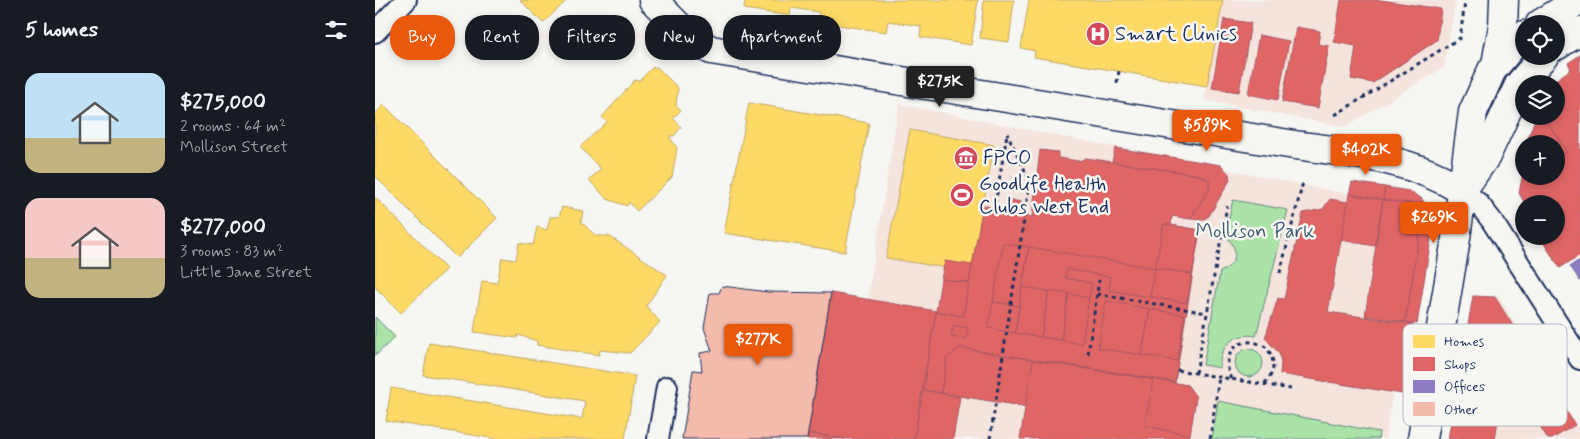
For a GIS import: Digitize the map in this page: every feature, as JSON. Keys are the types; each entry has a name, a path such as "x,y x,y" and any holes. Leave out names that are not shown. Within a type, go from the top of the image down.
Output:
{"street":[{"path":"375,32 406,0"},
{"path":"653,0 689,37 711,50 1383,158 1426,171 1463,191 1478,203 1496,227 1558,324"},
{"path":"1496,64 1503,26 1504,0"},
{"path":"1555,15 1579,0"},
{"path":"1565,40 1580,31"},
{"path":"1442,324 1463,191 1473,112 1482,88 1496,64 1515,44"},
{"path":"1463,191 1486,156 1519,86 1536,65"},
{"path":"1567,339 1580,359"},
{"path":"659,439 667,387"},
{"path":"1423,439 1425,426"}],"path":[{"path":"1335,115 1460,38 1465,2"},
{"path":"1117,83 1119,71"},
{"path":"990,439 1030,181 1007,133 994,211"},
{"path":"1280,273 1303,182"},
{"path":"1196,373 1227,206"},
{"path":"1088,354 1099,280"},
{"path":"1097,294 1207,313"},
{"path":"1231,379 1226,365 1231,350 1244,342 1252,341 1267,348 1274,362 1271,378 1264,384"},
{"path":"1177,370 1291,389"},
{"path":"1210,439 1219,377"}],"shaded area":[{"path":"1223,0 1456,0 1444,67 1345,127 1204,100"},
{"path":"899,104 1349,194 1416,204 1423,214 1385,439 845,439"},
{"path":"1498,295 1515,324 1471,324 1475,302"},
{"path":"1567,409 1580,431 1580,439 1453,439 1455,426 1567,426"}],"green space":[{"name":"Mollison Park","path":"1233,200 1288,210 1256,336 1241,336 1229,342 1222,353 1220,368 1203,365 1220,272 1231,264 1235,255 1233,245 1225,235"},
{"path":"375,317 395,337 375,356"},
{"path":"1249,349 1259,353 1263,363 1259,373 1249,377 1239,373 1235,363 1239,353"},
{"path":"1218,401 1379,432 1378,439 1212,439"}],"building: Homes":[{"path":"520,0 567,0 551,15 549,15 543,23 539,19 539,15 535,15"},
{"path":"745,0 978,0 971,45 920,37 921,26 888,21 886,32 841,25 841,15 819,15 819,12 791,8 790,15 744,9"},
{"path":"984,0 1014,0 1009,42 980,38"},
{"path":"1029,0 1223,0 1207,86 1034,57 1035,51 1021,48"},
{"path":"657,67 678,88 676,105 681,110 673,118 681,127 674,136 669,136 677,148 672,177 637,211 629,202 627,206 607,199 589,180 601,169 580,147 607,122 602,117 635,80 639,81 652,68"},
{"path":"749,103 869,123 845,252 724,233"},
{"path":"384,105 497,218 457,258 375,176 375,114"},
{"path":"910,130 994,145 971,272 886,258"},
{"path":"375,197 446,269 401,313 375,287"},
{"path":"562,207 583,211 581,222 596,236 609,236 667,275 646,306 660,322 630,353 600,350 599,355 537,345 537,341 518,335 517,338 474,332 482,281 497,283 502,258 516,260 519,243 533,245 537,227 547,230 550,217 559,217"},
{"path":"429,343 635,376 625,439 497,439 386,421 391,388 582,419 585,401 423,375"}],"building: Shops":[{"path":"1341,0 1381,0 1441,9 1437,40 1373,83 1351,79 1356,46 1334,42"},
{"path":"1224,19 1251,23 1239,92 1212,88"},
{"path":"1296,27 1320,31 1318,44 1329,46 1318,108 1282,102"},
{"path":"1259,35 1289,41 1278,100 1248,94"},
{"path":"1580,55 1580,255 1560,268 1545,245 1565,245 1565,195 1520,195 1519,193 1521,185 1565,185 1565,153 1567,152 1565,149 1565,135 1556,135 1549,125 1565,125 1565,75 1563,75 1571,69 1568,63"},
{"path":"1533,125 1549,125 1556,135 1529,135"},
{"path":"1115,148 1221,165 1229,174 1230,180 1209,216 1203,220 1190,219 1209,189 1209,180 1199,175 1112,162"},
{"path":"1040,150 1058,152 1058,158 1079,161 1086,158 1199,175 1209,180 1209,189 1190,219 1172,216 1171,225 1200,230 1175,382 960,348 947,358 941,393 923,390 936,311 963,316 983,205 1004,211 1007,199 1021,202 1019,214 1032,217"},
{"path":"1352,182 1385,187 1383,200 1349,194"},
{"path":"1385,187 1409,191 1421,198 1430,210 1433,226 1417,324 1405,322 1423,214 1416,204 1383,200"},
{"path":"1349,194 1383,200 1375,246 1341,240"},
{"path":"1330,199 1348,202 1328,312 1413,324 1403,324 1402,394 1280,374 1281,363 1279,353 1265,338 1278,298 1284,299 1303,213 1323,209"},
{"path":"1383,200 1416,204 1423,214 1405,322 1365,316"},
{"path":"1164,224 1200,230 1192,274 1155,268"},
{"path":"1003,243 1029,247 1019,306 993,302"},
{"path":"1029,247 1155,268 1150,297 1109,290 1111,277 1067,269 1065,278 1092,283 1089,298 1022,287"},
{"path":"945,261 972,265 969,283 941,279"},
{"path":"1155,268 1192,274 1187,303 1150,297"},
{"path":"941,279 969,283 963,316 936,311"},
{"path":"1022,287 1049,291 1041,337 1015,333"},
{"path":"1049,291 1069,294 1061,340 1041,337"},
{"path":"831,293 936,311 914,439 845,439 808,433"},
{"path":"1069,294 1089,298 1082,344 1061,340"},
{"path":"1473,296 1495,297 1512,324 1468,324"},
{"path":"1106,301 1150,309 1142,355 1098,348"},
{"path":"993,302 1019,306 1015,333 988,328"},
{"path":"1150,309 1185,315 1177,361 1142,355"},
{"path":"953,325 968,328 966,339 951,337"},
{"path":"960,348 1153,379 1145,426 941,393 947,358"},
{"path":"1033,360 1187,385 1196,397 1189,439 1020,439"},
{"path":"1153,379 1187,385 1196,397 1190,435 1145,426"},
{"path":"923,390 960,397 953,439 914,439"},
{"path":"1567,412 1575,425 1552,439 1548,439 1540,426 1567,426"},
{"path":"1450,426 1497,426 1495,439 1448,439"},
{"path":"808,433 845,439 807,439"}],"building: Offices":[{"path":"1580,260 1580,281 1570,266"}],"building: Other":[{"path":"722,286 768,292 831,293 807,439 682,439 693,370 702,371 700,353 712,351 704,328 710,293 719,293"}],"place":[{"name":"Smart Clinics","path":"1098,34"},
{"name":"FPCO","path":"966,158"},
{"name":"Goodlife Health Clubs West End","path":"962,195"}]}
